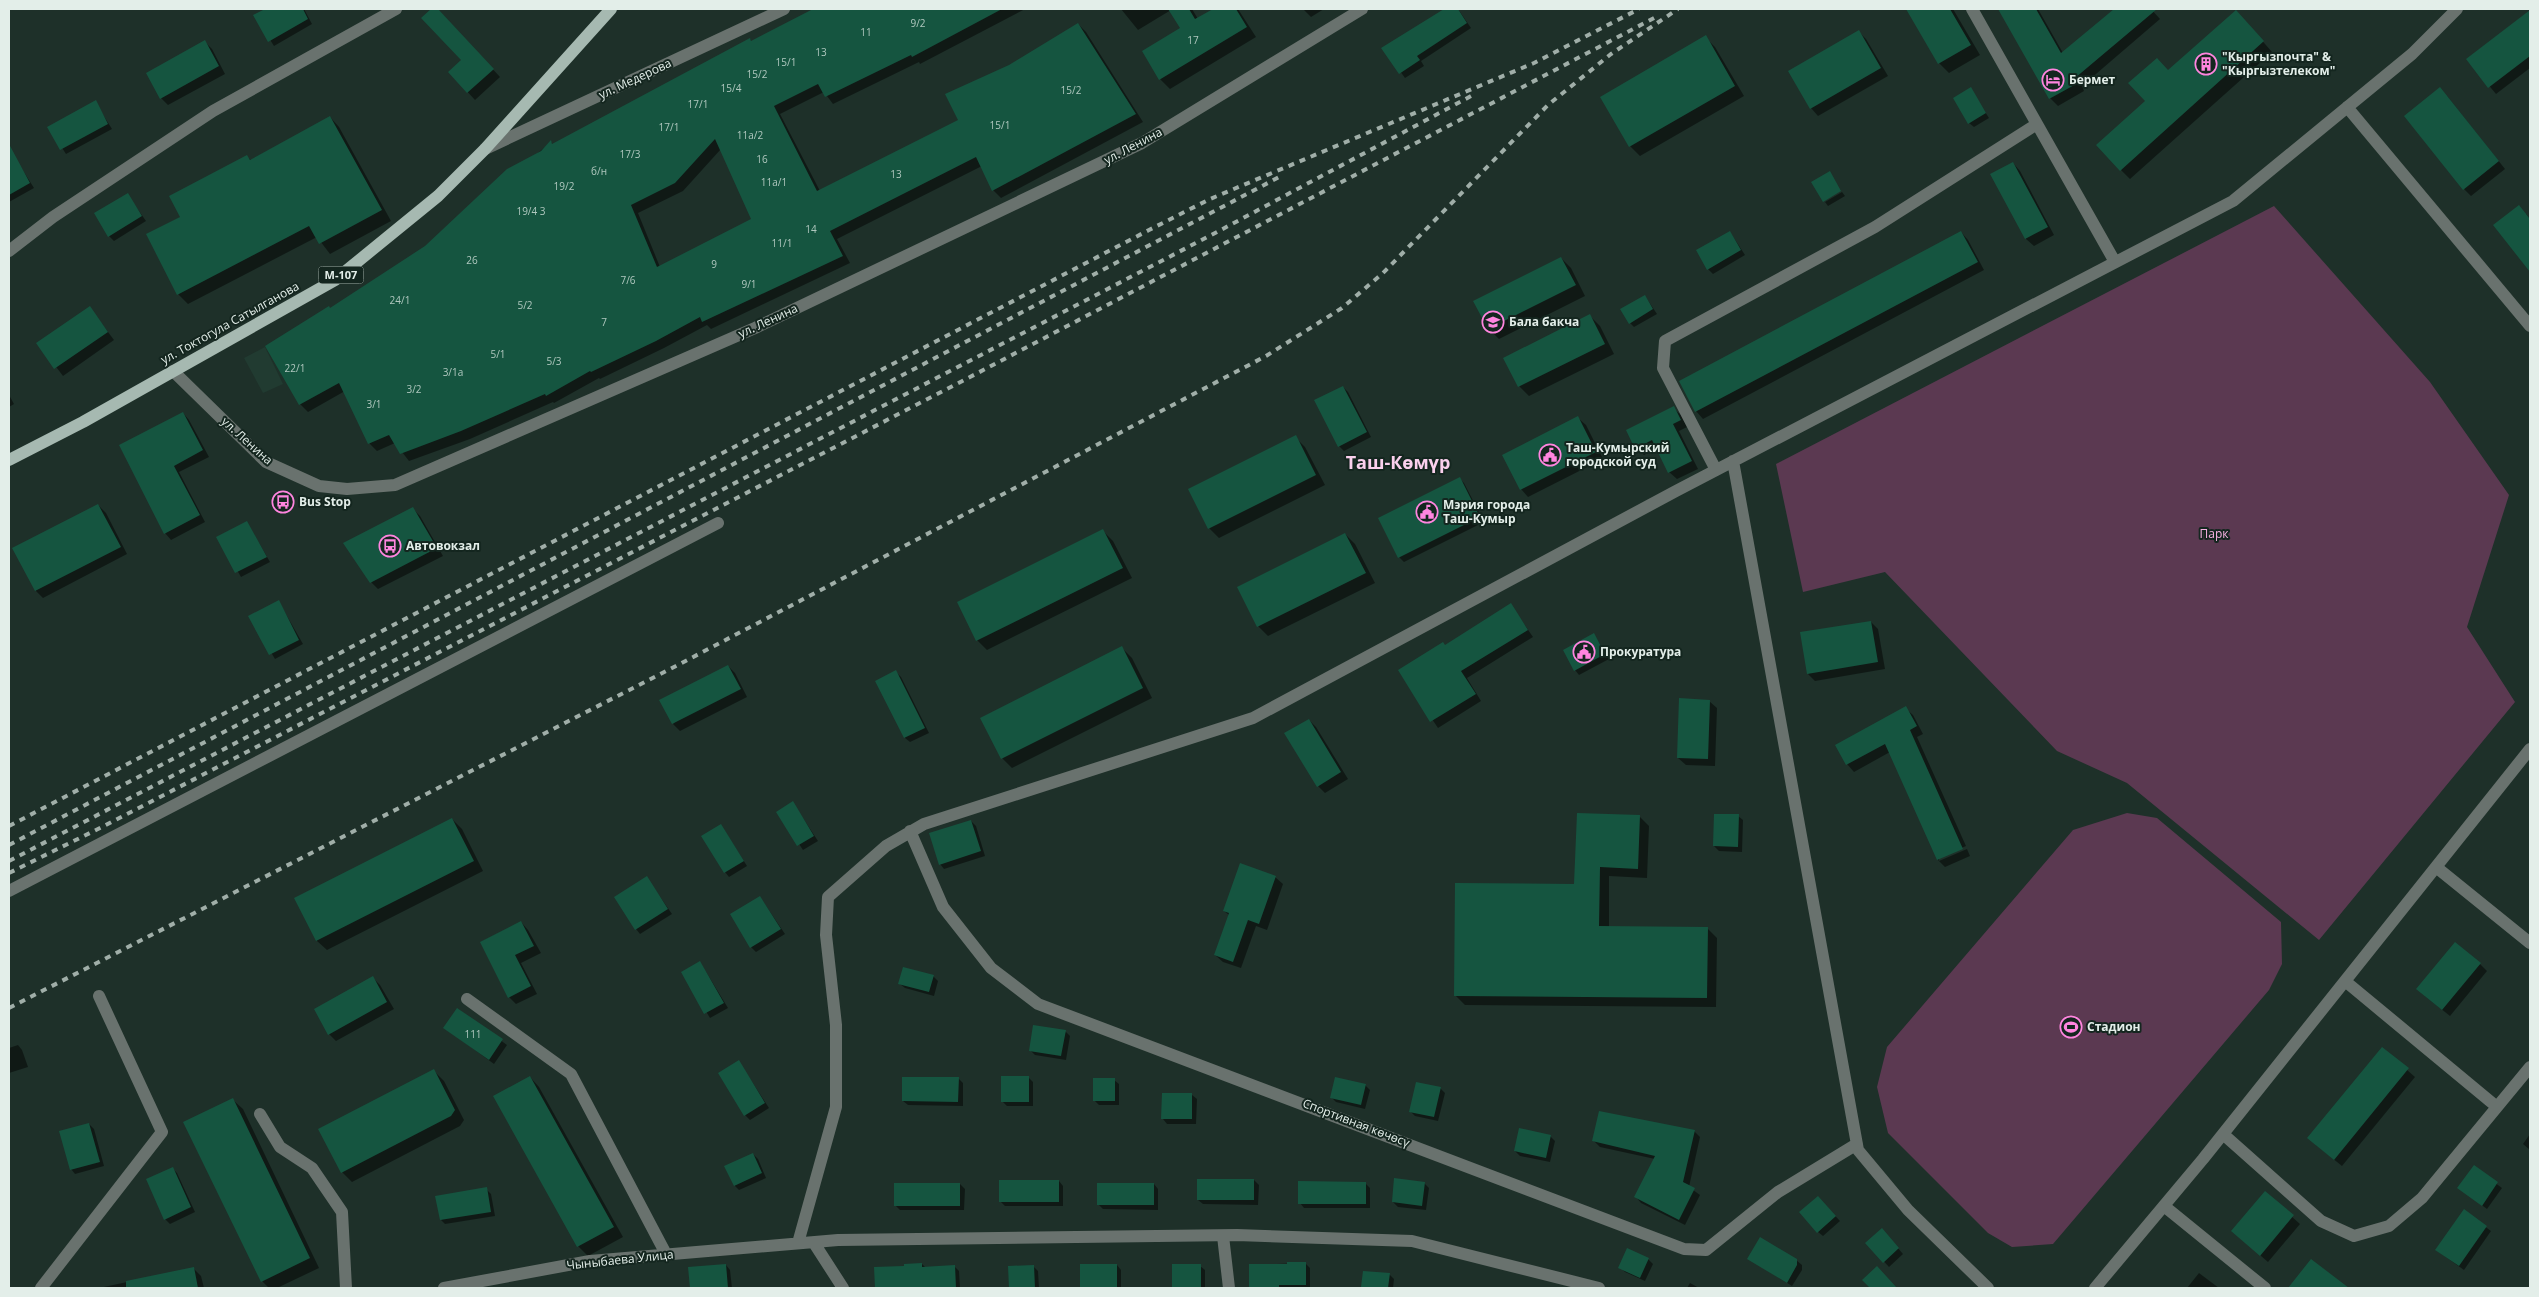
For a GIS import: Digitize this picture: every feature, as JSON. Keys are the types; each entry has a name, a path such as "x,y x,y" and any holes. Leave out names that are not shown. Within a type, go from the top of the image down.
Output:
{"main road":[{"name":"ул. Токтогула Сатылганова","path":"9,460 83,422 335,280 438,196 485,149 612,9"}],"street":[{"path":"9,251 53,218 213,112 396,9"},
{"name":"ул. Медерова","path":"485,149 784,9"},
{"name":"ул. Ленина","path":"173,371 266,462 319,486 347,489 395,485 755,328 1142,143 1362,9"},
{"path":"1972,9 2115,262"},
{"path":"798,1243 836,1107 836,1025 826,935 828,897 886,846 910,831 933,820 1253,718 1733,461 2233,201 2412,54 2457,9"},
{"path":"2347,107 2530,326"},
{"path":"1716,470 1662,368 1665,341 1876,227 2037,124"},
{"path":"1733,461 1858,1150 1908,1210 1988,1288"},
{"path":"9,892 718,523"},
{"path":"2094,1288 2223,1134 2530,749"},
{"name":"Спортивная көчөсү","path":"910,831 943,907 991,968 1038,1004 1684,1248 1706,1250 1778,1192 1857,1144"},
{"path":"2436,867 2530,943"},
{"path":"2345,981 2497,1107"},
{"path":"41,1288 162,1132 99,996"},
{"path":"467,1000 571,1074 666,1254"},
{"path":"2223,1134 2321,1221 2354,1236 2389,1226 2422,1198 2530,1067"},
{"path":"260,1114 280,1147 312,1168 342,1212 346,1288"},
{"path":"2164,1206 2265,1288"},
{"path":"1223,1236 1229,1288"},
{"name":"Чыныбаева Улица","path":"444,1288 590,1261 838,1240 1223,1236 1412,1241 1600,1288"},
{"path":"814,1243 843,1288"}],"shaded area":[{"path":"265,347 283,384 263,393 244,358"}],"green space":[{"name":"Парк","path":"2274,206 2430,382 2509,495 2467,627 2515,702 2319,940 2127,783 2057,751 1885,572 1803,592 1776,464"},
{"name":"Стадион","path":"2127,813 2157,818 2281,922 2282,964 2269,990 2053,1244 2012,1247 1988,1233 1888,1133 1877,1087 1887,1047 2073,830"}],"building":[{"path":"265,9 303,9 308,19 268,42 253,15"},
{"path":"431,9 438,9 494,69 467,93 448,72 461,60 421,18"},
{"path":"813,9 1002,9 912,57 911,55 825,97 818,84 774,106 817,191 958,120 945,94 1009,65 1078,23 1136,114 992,191 976,157 830,231 843,256 702,322 700,317 656,341 590,371 546,396 545,394 461,431 400,454 389,435 368,444 339,383 299,405 265,346 329,306 330,308 425,246 507,169 541,151 551,140 552,144 750,38 751,41","holes":["715,139 751,219 657,267 631,205 675,183"]},
{"path":"1168,9 1189,9 1195,19 1213,9 1236,9 1247,27 1159,80 1142,51 1180,28"},
{"path":"1444,9 1458,9 1467,23 1417,56 1420,60 1399,74 1381,48"},
{"path":"1906,9 1950,9 1971,45 1938,64"},
{"path":"1998,9 2036,9 2061,53 2114,9 2157,9 2075,78 2078,83 2049,99"},
{"name":"\"Кыргызпочта\" & \"Кыргызтелеком\"","path":"2236,10 2264,41 2120,171 2096,145 2145,101 2128,83 2157,58 2168,70"},
{"path":"2530,10 2530,56 2488,88 2466,59"},
{"path":"1859,30 1881,68 1810,109 1788,71"},
{"path":"1706,35 1735,86 1629,147 1600,97"},
{"path":"205,40 219,66 160,99 146,73"},
{"path":"1971,87 1986,113 1968,124 1953,98"},
{"path":"2440,87 2499,161 2463,190 2404,116"},
{"path":"96,100 108,124 60,150 47,127"},
{"path":"330,116 382,210 319,244 309,226 177,295 146,234 180,217 169,196 247,155 250,160"},
{"path":"9,144 30,183 9,195"},
{"path":"2013,162 2048,227 2025,239 1990,174"},
{"path":"1830,171 1841,191 1823,202 1811,182"},
{"path":"128,193 142,216 108,237 94,213"},
{"path":"2519,205 2530,219 2530,272 2493,225"},
{"path":"1730,231 1741,250 1707,270 1696,250"},
{"path":"1961,231 1978,262 1695,412 1679,381"},
{"path":"1561,257 1576,285 1488,329 1473,301"},
{"path":"1645,295 1653,309 1629,324 1620,309"},
{"path":"90,306 108,332 54,369 36,343"},
{"path":"1590,314 1605,344 1518,387 1503,358"},
{"path":"1343,386 1367,432 1338,447 1314,400"},
{"path":"1674,406 1681,420 1673,424 1692,461 1668,473 1652,440 1635,449 1626,430"},
{"path":"183,412 203,450 174,466 200,515 164,534 119,445"},
{"path":"1578,416 1596,452 1520,490 1502,455"},
{"path":"1296,435 1316,475 1208,529 1188,489"},
{"path":"1460,477 1480,517 1398,558 1378,518"},
{"path":"98,504 121,547 35,591 12,548"},
{"name":"Автовокзал","path":"413,507 437,548 370,583 343,543"},
{"path":"247,521 267,557 235,573 216,537"},
{"path":"1103,529 1123,568 976,641 957,602"},
{"path":"1345,533 1366,573 1257,627 1237,587"},
{"path":"279,600 299,640 269,655 248,616"},
{"path":"1511,603 1528,630 1461,671 1476,694 1430,722 1398,670 1443,642 1445,645"},
{"path":"1871,621 1878,662 1807,674 1800,632"},
{"name":"Прокуратура","path":"1594,633 1605,654 1574,671 1563,650"},
{"path":"1122,646 1143,688 1001,759 980,718"},
{"path":"728,665 741,689 672,724 659,700"},
{"path":"896,670 925,728 904,738 875,681"},
{"path":"1679,698 1710,700 1708,759 1677,758"},
{"path":"1906,706 1917,726 1910,730 1963,849 1937,860 1885,744 1846,765 1835,745"},
{"path":"1309,719 1341,772 1317,787 1284,733"},
{"path":"793,801 814,836 797,846 776,812"},
{"path":"1577,813 1640,815 1638,869 1600,867 1599,926 1708,927 1707,998 1454,996 1455,883 1574,884"},
{"path":"1714,814 1739,814 1738,847 1713,846"},
{"path":"452,818 474,861 316,941 294,898"},
{"path":"971,820 981,851 939,865 929,833"},
{"path":"721,824 744,861 724,873 701,836"},
{"path":"1240,863 1276,876 1259,924 1248,920 1233,962 1214,955 1229,913 1223,911"},
{"path":"647,876 668,909 635,930 614,897"},
{"path":"760,896 781,929 750,948 730,914"},
{"path":"521,921 534,946 515,955 531,986 508,998 480,942"},
{"path":"2455,942 2481,963 2442,1010 2416,989"},
{"path":"700,961 724,1003 704,1014 681,972"},
{"path":"903,967 934,975 929,992 898,984"},
{"path":"373,976 387,1002 328,1035 314,1009"},
{"path":"457,1008 503,1039 489,1060 443,1028"},
{"path":"1033,1025 1066,1030 1061,1056 1029,1051"},
{"path":"2382,1047 2409,1068 2334,1160 2307,1138"},
{"path":"739,1060 765,1103 744,1116 718,1073"},
{"path":"434,1069 455,1110 451,1116 341,1173 318,1129"},
{"path":"530,1076 614,1227 577,1247 493,1096"},
{"path":"1001,1076 1029,1076 1029,1102 1001,1102"},
{"path":"902,1077 959,1077 958,1102 902,1101"},
{"path":"1335,1077 1366,1084 1361,1105 1330,1098"},
{"path":"1093,1078 1115,1078 1115,1101 1093,1101"},
{"path":"1416,1082 1441,1087 1434,1117 1409,1112"},
{"path":"1162,1093 1192,1093 1192,1119 1161,1119"},
{"path":"233,1098 310,1258 261,1282 183,1122"},
{"path":"1599,1111 1695,1130 1683,1182 1695,1188 1679,1220 1634,1197 1655,1156 1592,1141"},
{"path":"89,1123 100,1162 70,1170 59,1131"},
{"path":"1519,1128 1551,1135 1546,1158 1514,1151"},
{"path":"753,1153 762,1173 734,1186 724,1166"},
{"path":"2474,1165 2498,1182 2482,1206 2457,1188"},
{"path":"173,1167 191,1207 164,1220 146,1179"},
{"path":"1394,1178 1425,1182 1422,1206 1392,1202"},
{"path":"1197,1179 1254,1179 1254,1200 1197,1200"},
{"path":"999,1180 1059,1180 1059,1202 999,1202"},
{"path":"1298,1181 1366,1182 1366,1204 1298,1204"},
{"path":"894,1183 960,1183 960,1206 894,1206"},
{"path":"1097,1183 1154,1183 1154,1205 1097,1205"},
{"path":"487,1187 491,1212 440,1220 435,1196"},
{"path":"2265,1191 2294,1215 2260,1256 2231,1231"},
{"path":"1818,1196 1836,1216 1817,1233 1799,1212"},
{"path":"2464,1209 2487,1226 2459,1266 2435,1250"},
{"path":"1882,1228 1899,1248 1883,1263 1865,1243"},
{"path":"1760,1237 1797,1259 1797,1265 1787,1283 1747,1259"},
{"path":"1627,1248 1649,1258 1640,1278 1618,1268"},
{"path":"2311,1259 2349,1288 2288,1288"},
{"path":"1287,1262 1306,1262 1306,1285 1279,1285 1279,1288 1249,1288 1249,1264 1287,1264"},
{"path":"922,1263 922,1267 955,1265 956,1288 875,1288 874,1267"},
{"path":"726,1264 728,1288 690,1288 688,1267"},
{"path":"1080,1264 1117,1264 1117,1288 1080,1288"},
{"path":"1172,1264 1201,1264 1201,1288 1172,1288"},
{"path":"1034,1265 1035,1288 1009,1288 1008,1266"},
{"path":"1877,1266 1897,1288 1870,1288 1862,1280"},
{"path":"194,1267 198,1288 126,1288 126,1281"},
{"path":"1363,1271 1390,1273 1388,1288 1361,1287"}],"railway":[{"path":"9,826 1210,199 1534,63 1639,9"},
{"path":"9,1008 676,666 1266,356 1342,308 1383,273 1548,105 1611,54 1678,9"},
{"path":"9,873 102,827 970,377 1656,17"},
{"path":"9,861 1217,232 1473,95"},
{"path":"9,845 1283,175"}],"place":[{"name":"\"Кыргызпочта\" & \"Кыргызтелеком\"","path":"2206,64"},
{"name":"Бермет","path":"2053,80"},
{"name":"Бала бакча","path":"1493,322"},
{"name":"Таш-Кумырский городской суд","path":"1550,455"},
{"name":"Bus Stop","path":"283,502"},
{"name":"Мэрия города Таш-Кумыр","path":"1427,512"},
{"name":"Автовокзал","path":"390,546"},
{"name":"Прокуратура","path":"1584,652"},
{"name":"Стадион","path":"2071,1027"}],"district":[{"name":"Таш-Көмүр","path":"1398,463"}]}
